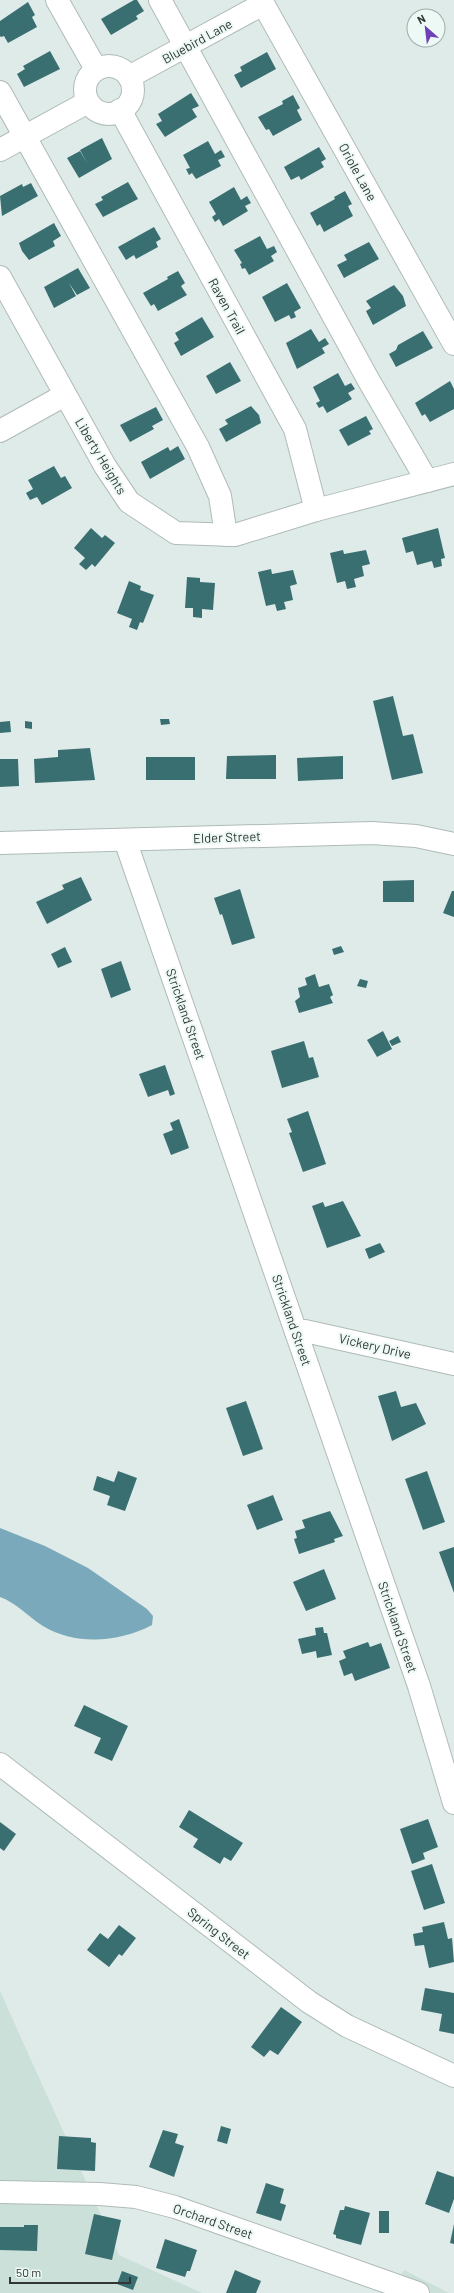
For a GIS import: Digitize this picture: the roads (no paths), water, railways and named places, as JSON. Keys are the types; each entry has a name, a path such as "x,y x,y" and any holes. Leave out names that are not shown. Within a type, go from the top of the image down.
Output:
{"street":[{"path":"56,0 96,69"},
{"path":"160,0 362,367 427,481"},
{"name":"Bluebird Lane","path":"129,77 186,47 262,2"},
{"name":"Oriole Lane","path":"262,2 454,344"},
{"path":"110,66 124,71 129,77 132,84 131,99 120,110 114,113 99,112 88,102 84,88 86,80 96,69 110,66"},
{"path":"0,92 198,447 220,496 226,536"},
{"path":"0,150 88,102"},
{"name":"Raven Trail","path":"120,110 295,429 316,510"},
{"name":"Liberty Heights","path":"0,277 105,466 129,502 176,533 226,536 235,535 316,510 454,474"},
{"path":"0,431 65,395"},
{"name":"Elder Street","path":"0,843 372,833 416,836 454,844"},
{"name":"Strickland Street","path":"125,840 419,1686 454,1803"},
{"name":"Vickery Drive","path":"296,1332 305,1330 454,1364"},
{"name":"Spring Street","path":"0,1764 309,2002 347,2026 454,2076"},
{"name":"Orchard Street","path":"0,2192 100,2194 136,2197 175,2207 418,2293"}],"water":[{"path":"0,1528 45,1546 88,1568 147,1609 153,1616 152,1625 140,1631 126,1635 98,1639 69,1637 43,1626 17,1606 0,1597"}]}
